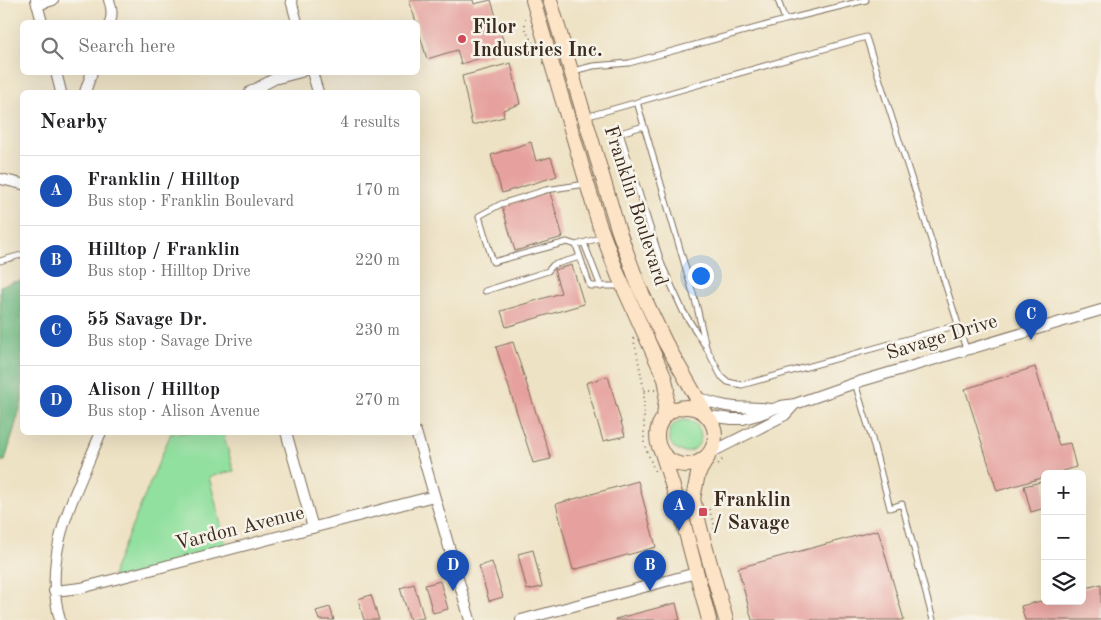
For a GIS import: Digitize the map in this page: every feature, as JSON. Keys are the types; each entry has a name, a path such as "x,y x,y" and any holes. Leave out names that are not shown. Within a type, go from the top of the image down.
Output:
{"main road":[{"name":"Franklin Boulevard","path":"533,0 586,184 604,237 623,286 665,378 667,389 664,417"},
{"name":"Franklin Boulevard","path":"550,0 618,229 639,287 665,342 707,415"},
{"path":"709,620 679,506 658,444 657,434 659,425 671,411 680,408 689,407 707,415 714,429 715,438 711,459 698,474 693,499 726,620"},
{"path":"662,452 668,459 685,465 711,459"}],"street":[{"path":"41,20 36,2 52,0"},
{"path":"109,0 112,8 111,20"},
{"path":"291,0 297,20"},
{"path":"57,75 60,90"},
{"path":"85,90 91,75"},
{"path":"254,90 274,79 289,75"},
{"path":"313,75 317,90"},
{"path":"1,180 20,184"},
{"name":"Savage Drive","path":"707,415 718,418 743,419 781,406 795,404 855,383 1101,310"},
{"path":"696,396 714,403 733,407 772,409"},
{"name":"Savage Drive","path":"711,459 784,415 795,404"},
{"path":"60,620 54,591 54,563 61,532 100,435"},
{"path":"287,435 313,528"},
{"path":"417,435 470,620"},
{"name":"Vardon Avenue","path":"54,591 81,588 434,496"},
{"path":"521,620 696,573"}],"lane":[{"path":"778,0 784,20"},
{"path":"572,71 593,66 629,63 784,20 866,0"},
{"path":"585,117 866,37 966,350"},
{"path":"637,102 697,306 706,347"},
{"path":"644,126 620,133 662,265 683,311 706,347 721,376 728,382 742,385 958,325"},
{"path":"586,184 546,190 501,204 479,216 493,262 567,242 576,245 604,237"},
{"path":"584,243 601,287"},
{"path":"576,245 590,286 623,286"},
{"path":"0,261 20,255"},
{"path":"485,291 548,272 553,264 580,256"},
{"path":"855,383 872,438 890,508 902,504 933,620"}],"path":[{"path":"644,390 660,390"},
{"path":"711,459 726,455"},
{"path":"707,507 714,524 715,539"}],"green space":[{"path":"20,281 20,409 5,461 0,461 0,286"},
{"path":"685,420 697,424 701,436 697,448 685,452 673,448 669,436 673,424"},
{"path":"170,435 224,435 234,471 209,477 227,548 112,581 114,569"}],"building":[{"name":"Filor Industries Inc.","path":"409,0 473,0 474,4 491,0 506,50 461,64 457,50 427,59 420,36 420,20 415,20"},
{"path":"511,63 520,104 503,110 504,117 472,125 462,76"},
{"path":"531,142 536,161 551,157 557,176 502,193 491,155"},
{"path":"550,192 563,237 515,251 502,206"},
{"path":"572,265 584,304 506,327 501,311 561,293 554,270"},
{"path":"513,342 551,459 533,463 496,347"},
{"path":"1035,367 1059,445 1070,443 1076,467 1067,470 1041,470 1041,478 997,491 965,389"},
{"path":"608,376 625,436 603,441 586,383"},
{"path":"638,481 656,547 573,570 556,504"},
{"path":"1041,482 1041,509 1031,512 1024,486"},
{"path":"878,530 904,620 752,620 738,568"},
{"path":"533,550 542,587 527,590 518,554"},
{"path":"492,562 503,597 489,601 479,566"},
{"path":"440,581 448,609 433,613 425,585"},
{"path":"414,584 424,618 410,620 400,588"},
{"path":"1101,584 1101,620 1025,620 1021,606 1041,601 1041,605 1086,605 1086,588"},
{"path":"371,595 379,620 364,620 358,599"},
{"path":"676,603 680,620 615,620 615,619"},
{"path":"330,607 334,620 319,620 316,611"}],"place":[{"name":"Filor Industries Inc.","path":"462,39"},
{"name":"55 Savage Dr.","path":"1031,340"},
{"name":"Franklin / Savage","path":"703,512"},
{"name":"Franklin / Hilltop","path":"679,531"},
{"name":"Alison / Hilltop","path":"453,591"},
{"name":"Hilltop / Franklin","path":"650,591"}]}
